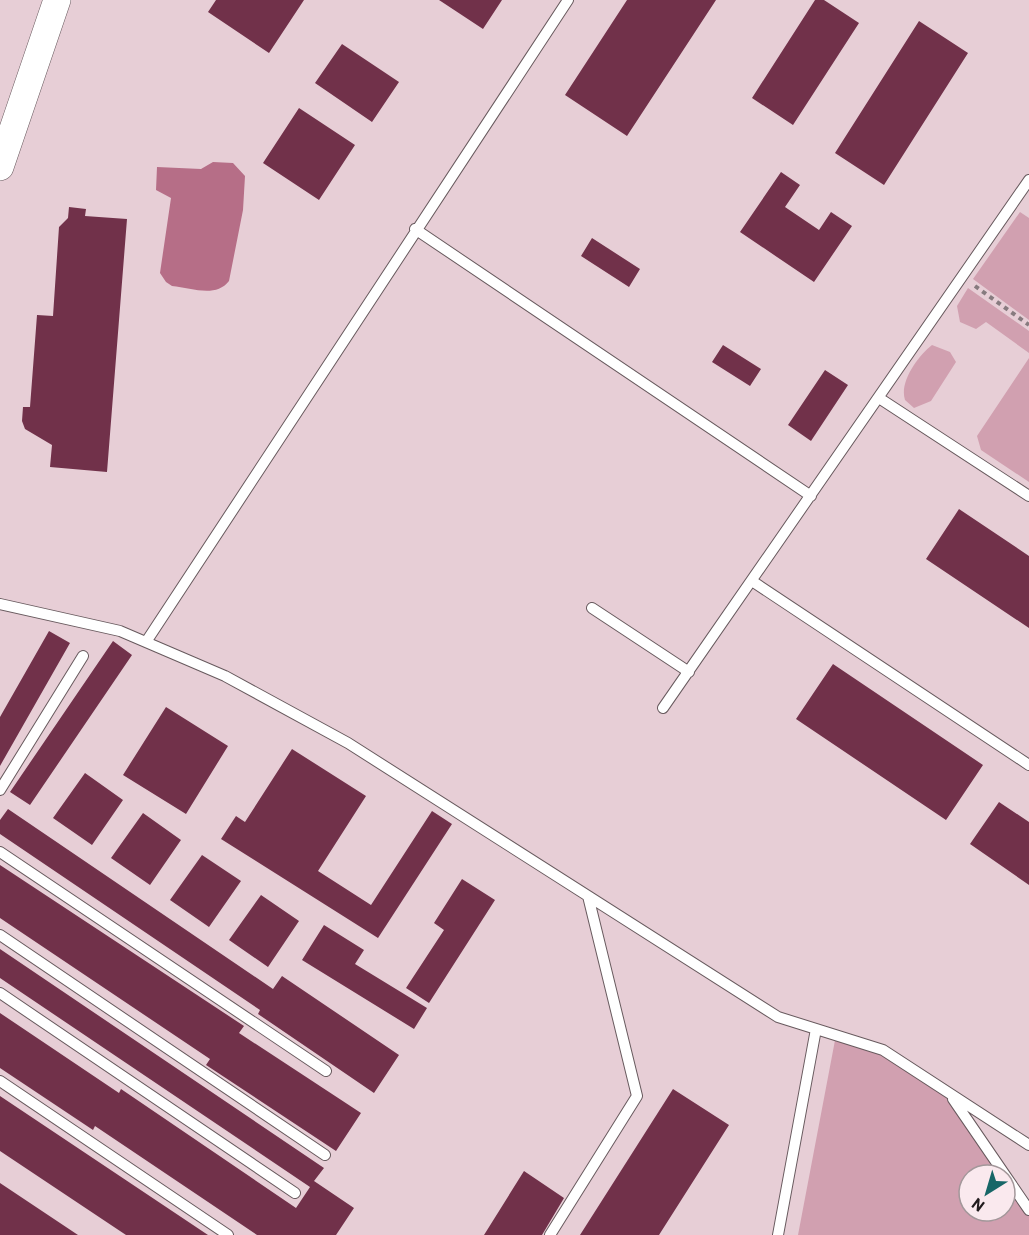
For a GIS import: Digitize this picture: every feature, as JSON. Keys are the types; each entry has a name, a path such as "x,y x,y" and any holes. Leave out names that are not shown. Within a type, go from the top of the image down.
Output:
{"street":[{"path":"0,167 57,0"}],"lane":[{"path":"146,642 415,229 568,0"},
{"path":"663,708 1029,180"},
{"path":"415,229 811,496"},
{"path":"879,398 1029,496"},
{"path":"752,581 1029,765"},
{"path":"0,604 120,631 225,676 348,743 778,1017 883,1050 1029,1145"},
{"path":"592,608 688,672"},
{"path":"0,790 83,656"},
{"path":"0,852 327,1071"},
{"path":"550,1235 638,1096 588,896"},
{"path":"0,935 325,1155"},
{"path":"0,993 295,1192"},
{"path":"778,1235 816,1029"},
{"path":"0,1081 228,1235"},
{"path":"949,1093 997,1163"},
{"path":"1017,1192 1029,1210"}],"path":[{"path":"962,277 1029,325"}],"shaded area":[{"path":"0,0 1029,0 1029,1235 0,1235"},
{"path":"213,162 233,163 245,176 243,210 229,281 224,286 211,291 172,286 160,273 171,198 156,190 157,167 201,169"},
{"path":"1020,212 1029,218 1029,320 973,279"},
{"path":"968,288 1029,331 1029,353 986,322 976,329 960,322 957,306"},
{"path":"932,345 950,352 956,362 931,401 914,408 905,400 907,378 916,362"},
{"path":"1029,358 1029,482 981,450 977,436"},
{"path":"836,1035 883,1050 949,1093 997,1163 957,1163 957,1223 1017,1223 1017,1192 1029,1210 1029,1235 798,1235"}],"building":[{"path":"216,0 304,0 269,53 208,12"},
{"path":"439,0 502,0 483,29"},
{"path":"627,0 716,0 627,136 565,95"},
{"path":"815,0 824,0 859,23 793,125 752,98"},
{"path":"919,21 968,53 884,185 835,153"},
{"path":"342,44 399,82 372,122 315,83"},
{"path":"299,108 355,145 319,200 263,163"},
{"path":"781,172 800,185 785,207 819,230 831,212 852,226 814,282 740,232"},
{"path":"69,207 86,209 85,216 127,219 107,472 50,467 52,445 25,429 22,421 23,407 30,407 37,315 53,316 59,227 68,218"},
{"path":"592,238 640,269 629,287 581,256"},
{"path":"723,345 761,369 750,386 712,362"},
{"path":"825,370 848,385 811,441 788,425"},
{"path":"959,509 1029,556 1029,628 926,559"},
{"path":"49,631 70,643 0,766 0,717"},
{"path":"113,641 132,655 30,805 10,792"},
{"path":"833,664 983,765 946,820 796,719"},
{"path":"166,707 228,746 186,814 123,775"},
{"path":"292,749 366,796 318,871 371,905 432,811 452,824 378,938 221,839 236,816 245,822"},
{"path":"85,773 123,800 92,845 53,818"},
{"path":"999,802 1029,822 1029,885 970,844"},
{"path":"8,809 273,989 282,976 399,1055 374,1093 258,1014 260,1010 0,834 0,820"},
{"path":"143,813 181,840 150,885 111,858"},
{"path":"202,855 241,881 209,927 170,900"},
{"path":"0,865 244,1026 239,1033 361,1113 336,1151 206,1065 210,1059 0,918"},
{"path":"462,879 495,900 429,1003 406,988 444,930 434,923"},
{"path":"261,895 299,921 268,967 229,940"},
{"path":"324,925 364,950 355,964 427,1008 414,1029 302,960"},
{"path":"0,949 324,1168 314,1181 354,1208 336,1235 257,1235 95,1126 93,1130 0,1068 0,1013 119,1093 121,1089 296,1208 310,1187 0,978"},
{"path":"673,1089 729,1125 659,1235 580,1235"},
{"path":"0,1096 208,1235 126,1235 0,1151"},
{"path":"524,1171 564,1198 542,1235 484,1235"},
{"path":"0,1183 78,1235 0,1235"}]}
